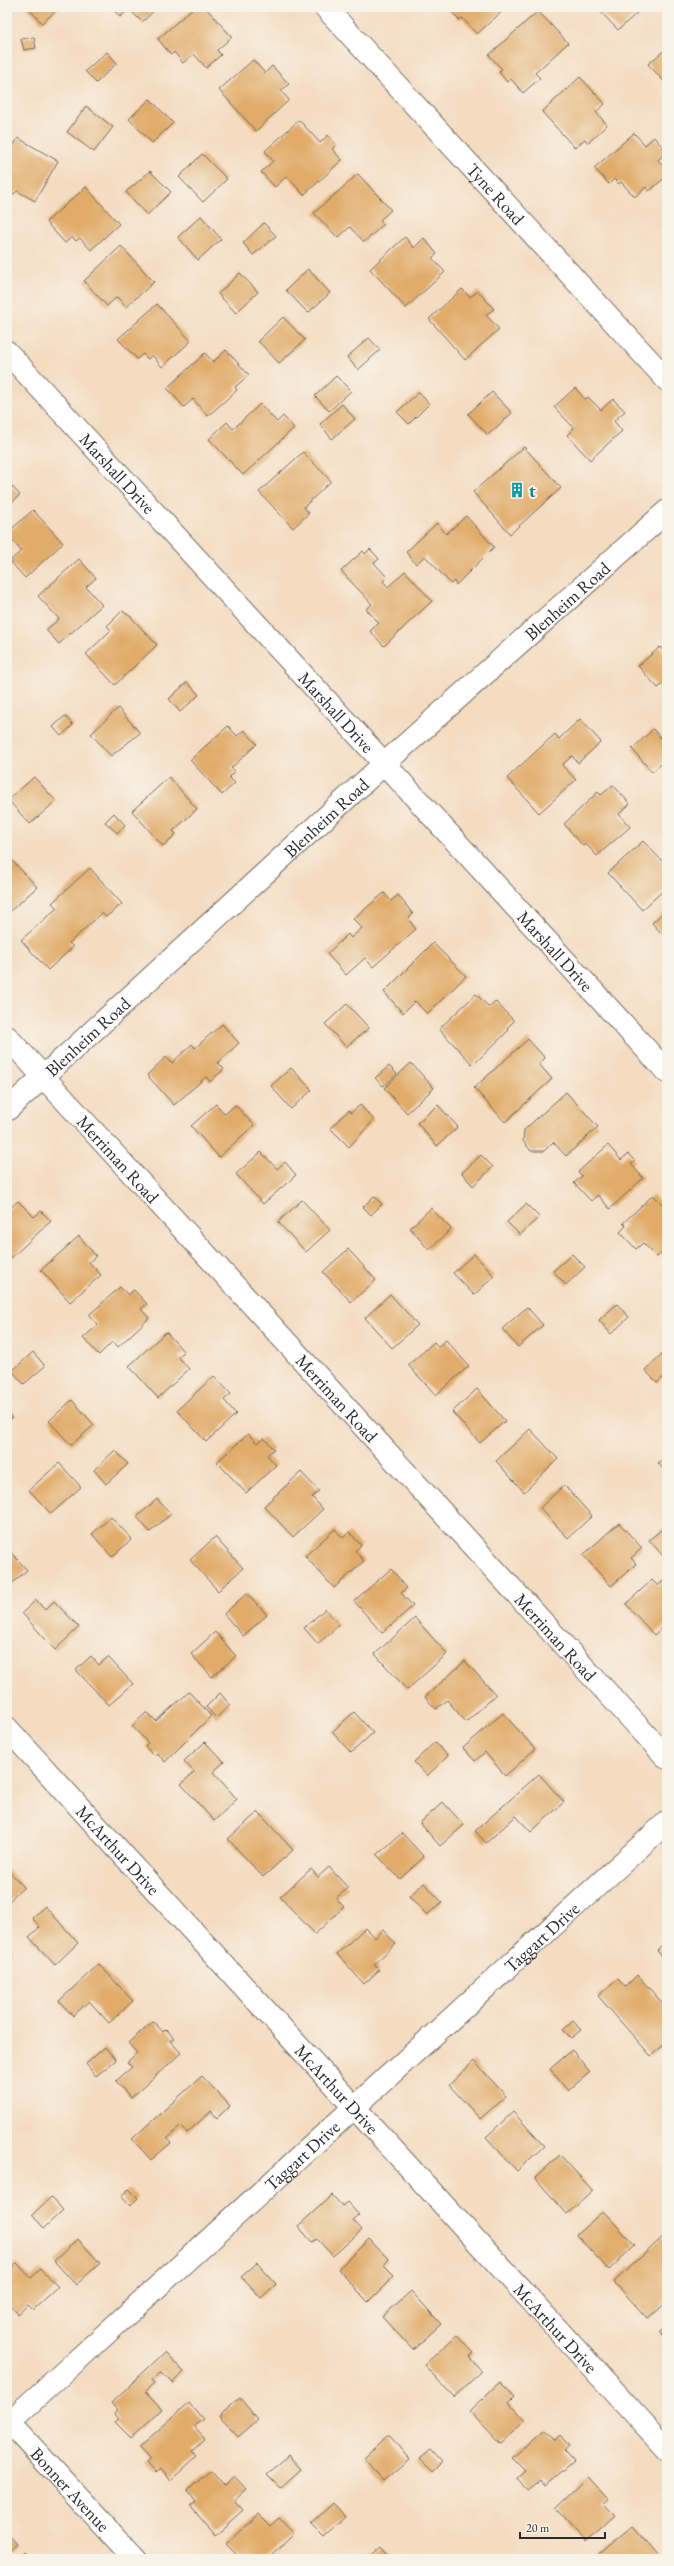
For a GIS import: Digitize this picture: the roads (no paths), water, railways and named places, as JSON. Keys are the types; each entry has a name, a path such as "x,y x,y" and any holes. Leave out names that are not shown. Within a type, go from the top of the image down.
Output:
{"street":[{"name":"Tyne Road","path":"325,7 667,380"},
{"name":"Marshall Drive","path":"7,352 667,1072"},
{"name":"Blenheim Road","path":"7,1110 385,763 667,511"},
{"name":"Merriman Road","path":"7,1037 667,1758"},
{"name":"McArthur Drive","path":"7,1728 355,2106 667,2449"},
{"name":"Taggart Drive","path":"8,2422 667,1822"},
{"name":"Bonner Avenue","path":"8,2422 135,2559"}],"place":[{"name":"t","path":"517,490"}]}
